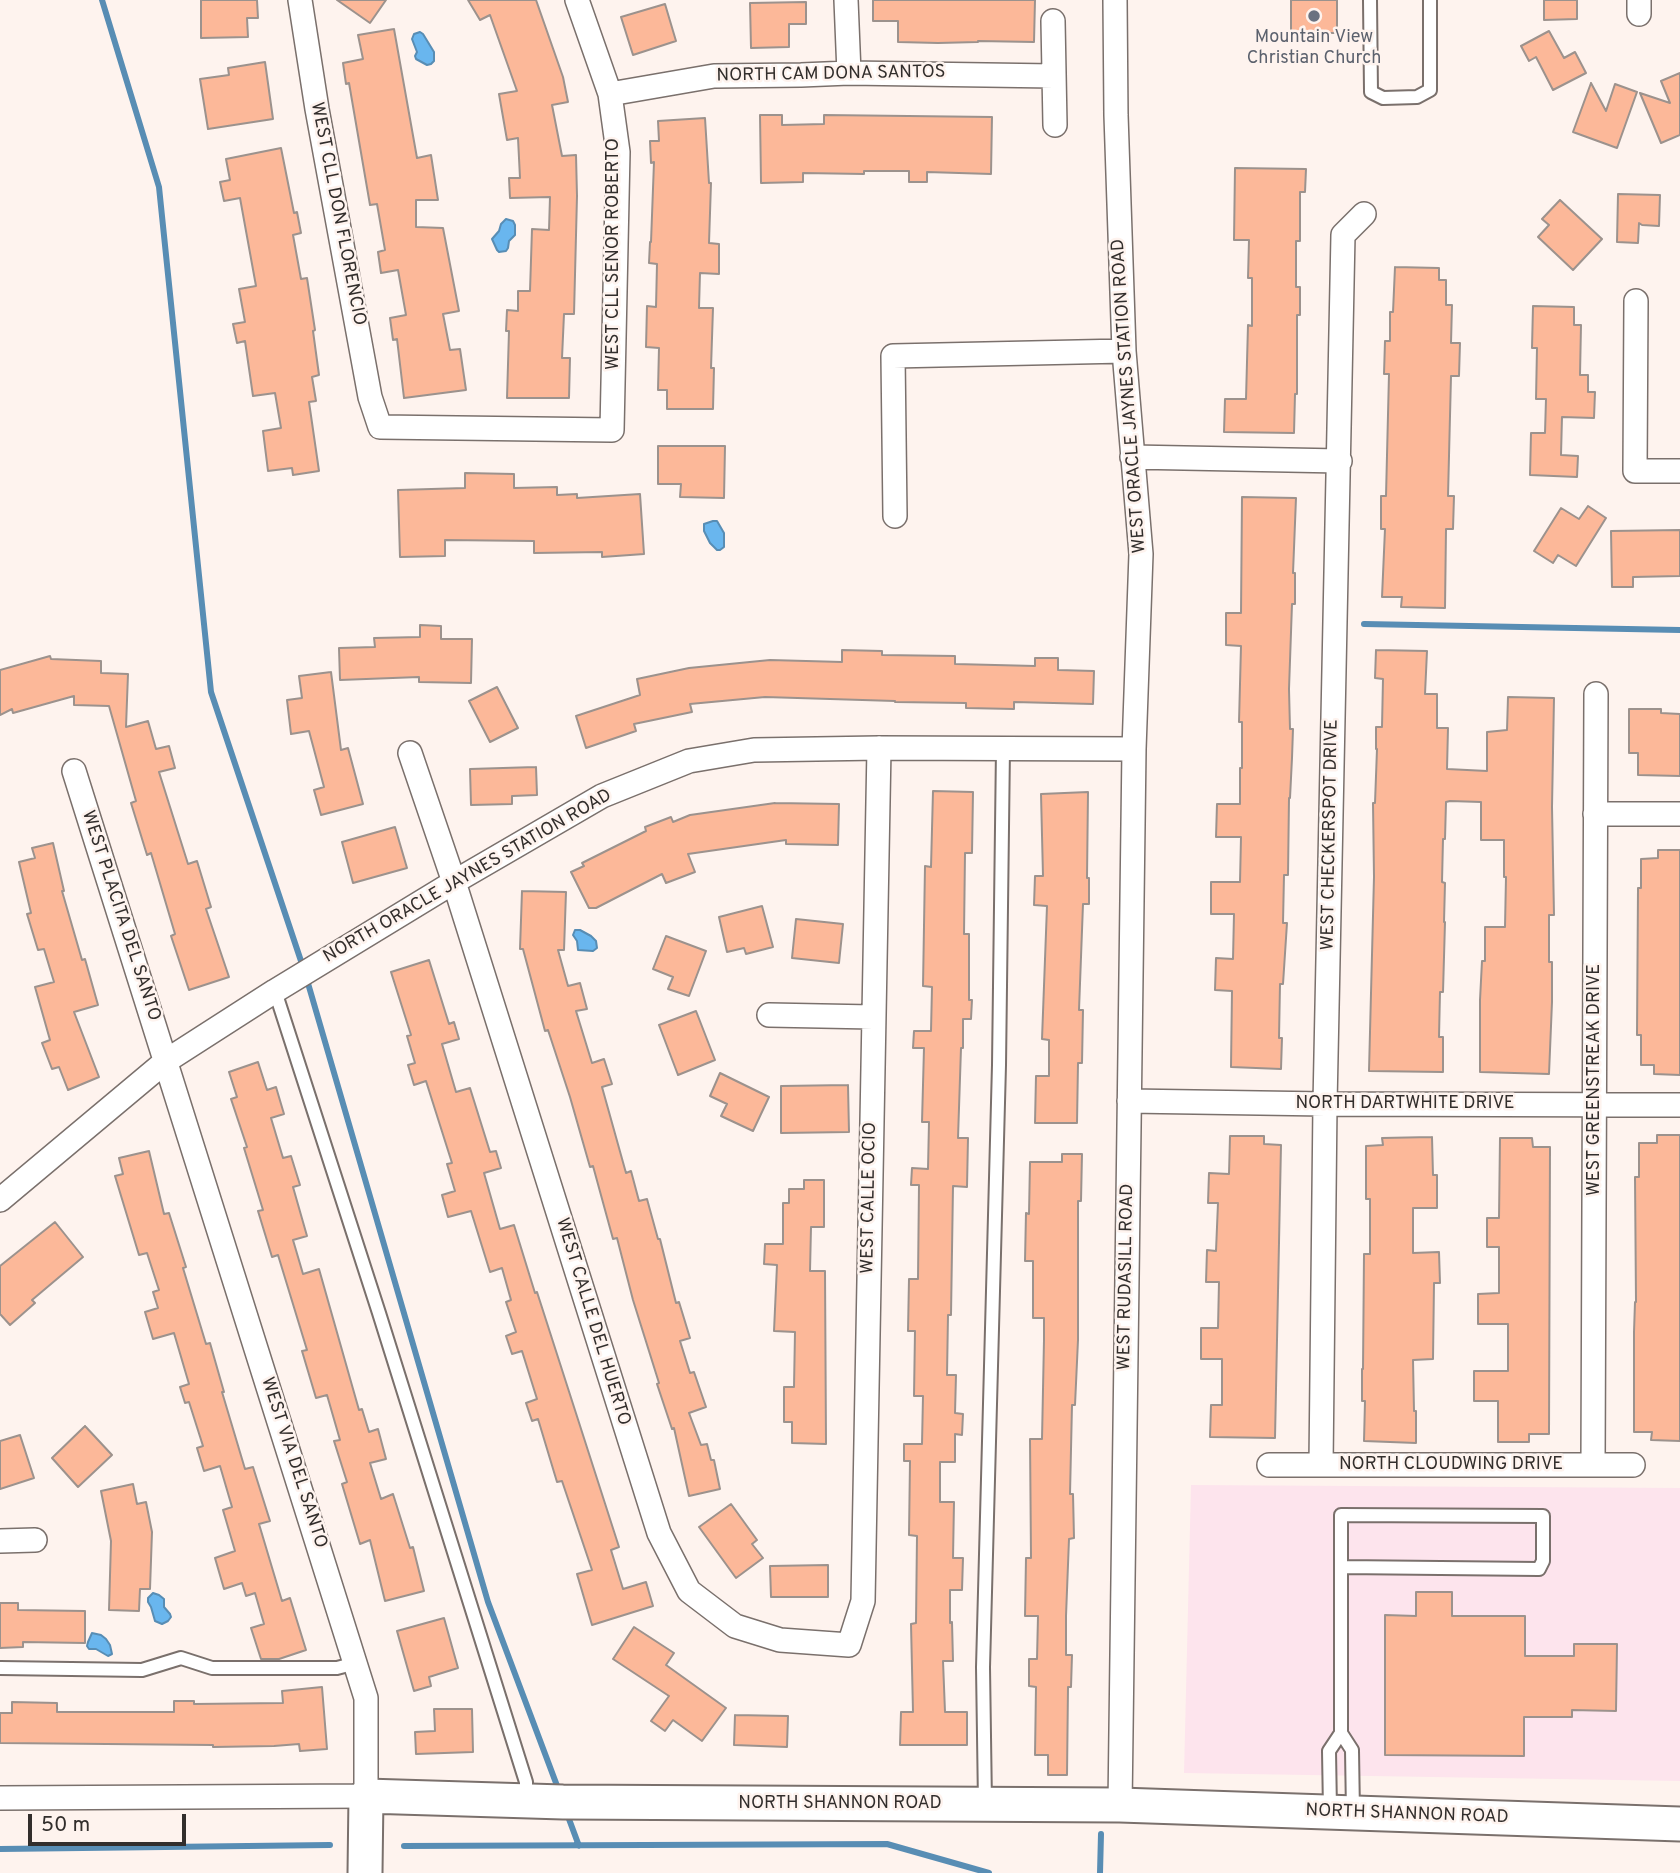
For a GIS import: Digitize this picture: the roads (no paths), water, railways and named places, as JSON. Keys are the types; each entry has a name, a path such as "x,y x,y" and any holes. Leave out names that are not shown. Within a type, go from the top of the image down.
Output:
{"street":[{"name":"WEST CLL DON FLORENCIO","path":"300,0 317,109 370,397 380,427 612,430"},
{"name":"WEST CLL SENOR ROBERTO","path":"577,0 610,94 618,152 612,430"},
{"path":"846,0 849,73"},
{"name":"WEST ORACLE JAYNES STATION ROAD","path":"1115,0 1116,128 1124,351 1141,554 1134,749"},
{"path":"1053,21 1055,125"},
{"name":"NORTH CAM DONA SANTOS","path":"610,94 714,76 849,73 1054,76"},
{"name":"WEST CHECKERSPOT DRIVE","path":"1321,1465 1325,1104 1343,235 1364,214"},
{"path":"1636,301 1634,471 1680,471"},
{"path":"895,516 893,356 1124,351"},
{"path":"1132,457 1339,461"},
{"name":"WEST GREENSTREAK DRIVE","path":"1593,1465 1596,694"},
{"name":"WEST CALLE OCIO","path":"849,1645 863,1601 878,748"},
{"name":"NORTH ORACLE JAYNES STATION ROAD","path":"0,1200 166,1061 275,991 602,796 689,761 754,750 1134,749"},
{"name":"WEST RUDASILL ROAD","path":"1120,1805 1134,749"},
{"name":"WEST CALLE DEL HUERTO","path":"410,753 454,882 659,1533 689,1591 736,1626 780,1640 849,1645"},
{"name":"WEST PLACITA DEL SANTO","path":"74,771 166,1061"},
{"path":"1595,814 1680,814"},
{"path":"769,1015 873,1017"},
{"name":"WEST VIA DEL SANTO","path":"166,1061 366,1698 365,1873"},
{"name":"NORTH DARTWHITE DRIVE","path":"1129,1101 1680,1105"},
{"name":"NORTH CLOUDWING DRIVE","path":"1269,1465 1633,1465"},
{"path":"0,1541 35,1540"},
{"name":"NORTH SHANNON ROAD","path":"0,1798 366,1796 526,1801 1120,1805 1680,1824"}],"lane":[{"path":"1370,0 1371,92 1383,98 1417,97 1430,90 1430,0"},
{"path":"985,1805 983,1667 999,1065 1003,748"},
{"path":"275,991 526,1782 526,1801"},
{"path":"1342,1567 1539,1569 1543,1561 1543,1516 1341,1515 1341,1733 1352,1750 1342,1813"},
{"path":"0,1668 142,1670 181,1658 212,1668 337,1668 356,1663"},
{"path":"1341,1733 1329,1751 1342,1813"}],"water":[{"path":"420,32 434,52 434,61 431,64 427,65 416,59 417,52 412,39 414,34"},
{"path":"506,219 513,221 515,235 509,241 506,251 499,252 492,239"},
{"path":"717,521 724,533 724,547 720,550 710,543 704,531 704,524"},
{"path":"575,930 591,936 596,941 597,948 593,951 578,950 573,935"},
{"path":"153,1593 164,1599 164,1607 171,1617 162,1624 155,1621 148,1602"},
{"path":"92,1633 106,1639 112,1654 108,1656 96,1649 89,1649 87,1646"}],"waterway":[{"path":"102,0 159,187 211,692 305,973 488,1602 559,1791"},
{"path":"1364,624 1680,630"},
{"path":"566,1811 579,1846"},
{"path":"1100,1873 1101,1834"},
{"path":"404,1846 887,1844 989,1873"},
{"path":"0,1849 330,1845"}],"place":[{"name":"Mountain View Christian Church","path":"1314,16"}]}
